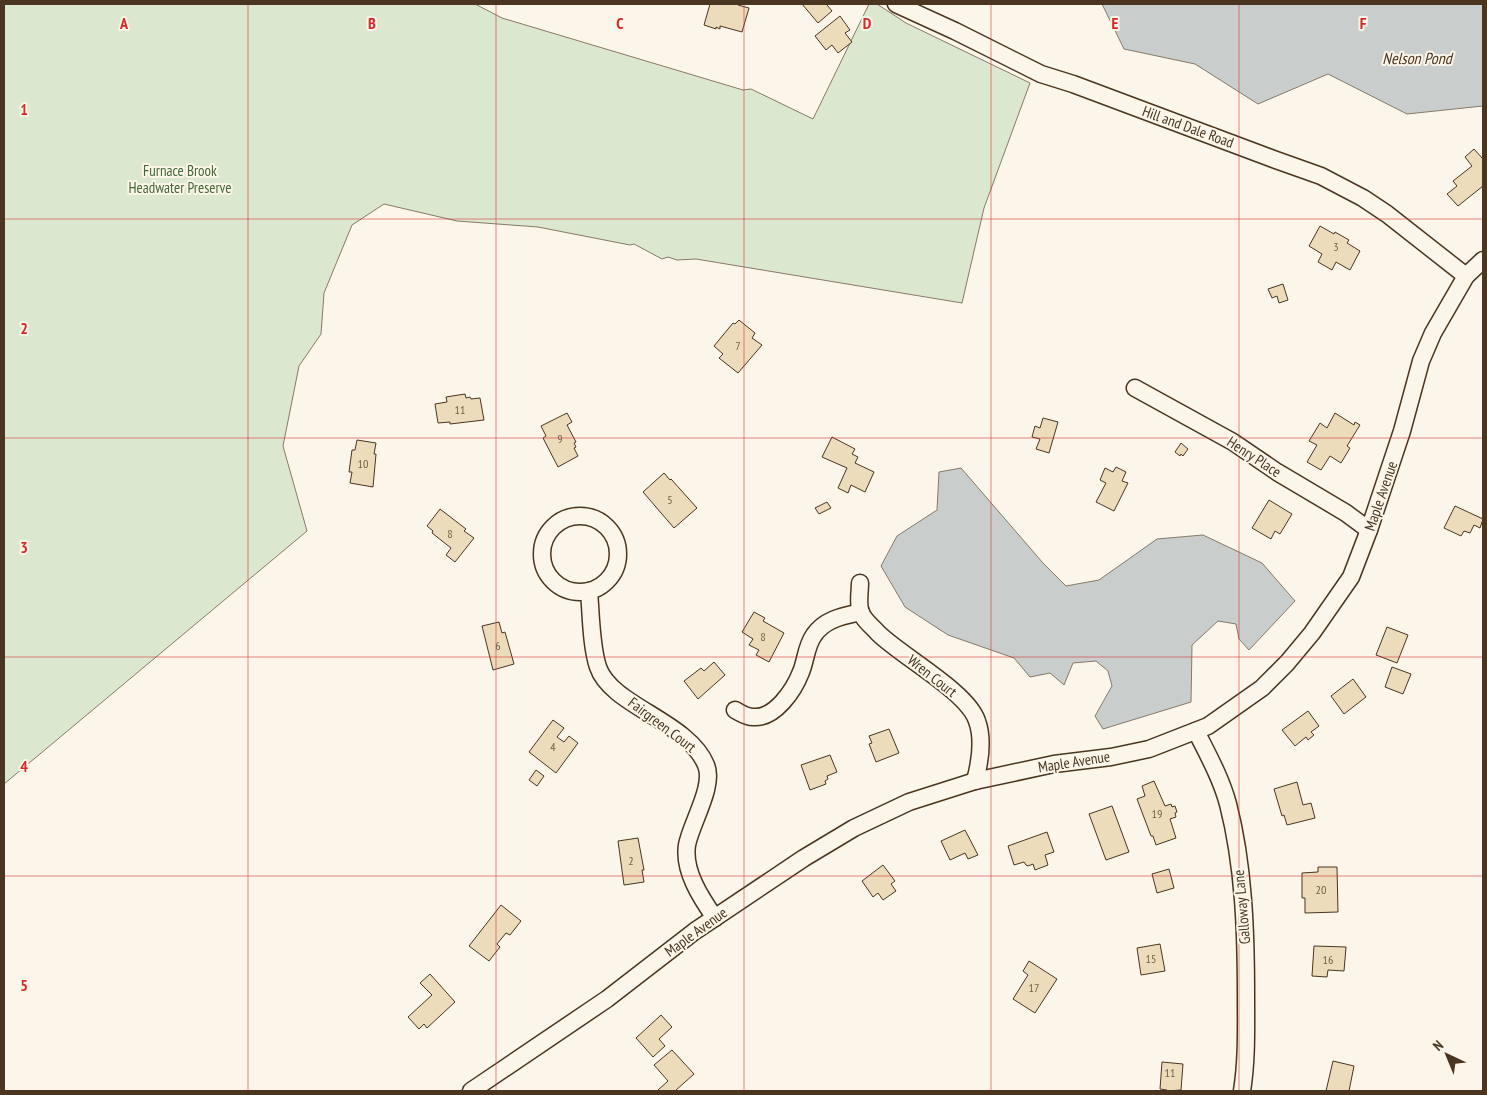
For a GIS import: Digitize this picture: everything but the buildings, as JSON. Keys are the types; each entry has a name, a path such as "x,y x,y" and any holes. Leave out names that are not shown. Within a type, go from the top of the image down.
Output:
{"street":[{"name":"Hill and Dale Road","path":"896,4 1041,74 1073,84 1321,176 1363,198 1387,214 1466,276"},
{"name":"Maple Avenue","path":"471,1091 607,999 695,931 804,858 854,828 909,802 975,781 1054,764 1111,757 1149,749 1208,726 1262,688 1287,663 1312,633 1351,577 1402,432 1422,361 1433,333 1466,276 1483,260"},
{"name":"Henry Place","path":"1136,388 1233,442 1277,472 1346,513 1369,530"},
{"path":"578,517 590,518 602,523 610,531 616,542 618,555 616,567 610,578 601,586 589,591 567,590 549,576 545,566 543,555 547,537 552,529 568,519 578,517"},
{"path":"735,710 746,716 763,716 780,703 795,686 814,634 828,622 841,616 861,612 860,583"},
{"name":"Fairgreen Court","path":"589,591 595,654 598,667 605,681 689,742 701,754 707,766 708,779 704,795 687,846 688,864 692,878 702,899 715,918"},
{"name":"Wren Court","path":"861,612 863,617 888,642 927,670 973,712 977,721 981,744 980,762 975,781"},
{"name":"Galloway Lane","path":"1196,731 1216,769 1228,804 1238,858 1246,942 1246,1064 1242,1091"}],"green space":[{"name":"Furnace Brook Headwater Preserve","path":"4,4 475,4 502,18 743,90 751,89 813,119 869,4 877,4 906,23 1030,83 984,208 962,303 696,259 677,260 668,257 662,259 634,244 630,245 538,227 457,221 384,204 352,225 324,293 321,334 299,366 283,446 307,531 4,784"}],"water":[{"name":"Nelson Pond","path":"1102,4 1483,4 1483,106 1407,114 1328,74 1258,104 1195,64 1124,49"},
{"path":"961,468 1043,563 1066,586 1099,580 1157,539 1203,535 1262,563 1295,601 1249,650 1239,639 1236,624 1218,621 1192,645 1191,702 1103,729 1095,716 1112,686 1108,671 1096,661 1073,663 1064,685 1050,673 1030,677 1014,658 948,635 905,607 881,566 897,536 937,510 939,472"}]}
